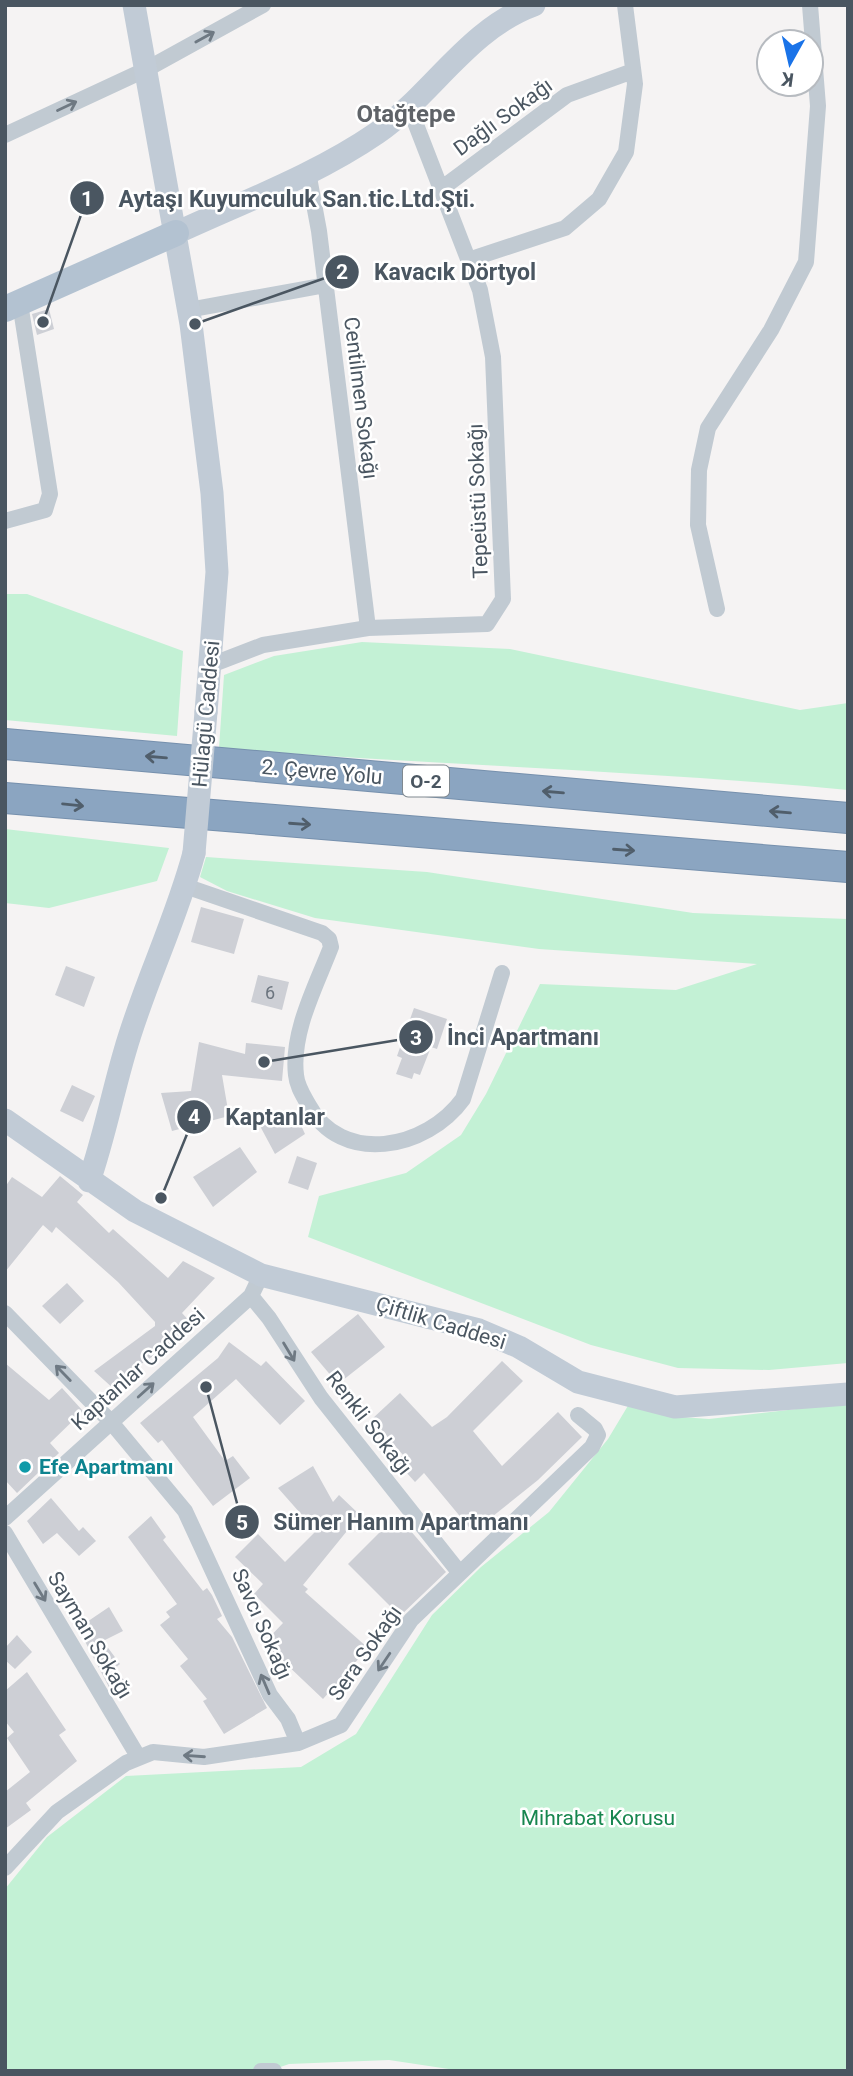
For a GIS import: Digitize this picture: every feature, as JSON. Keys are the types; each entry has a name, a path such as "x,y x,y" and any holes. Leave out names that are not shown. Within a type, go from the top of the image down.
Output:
{"highway":[{"name":"2. Çevre Yolu","path":"5,744 848,818"},
{"path":"5,798 848,867"}],"main road":[{"path":"13,306 176,233"}],"street":[{"name":"Hülagü Caddesi","path":"89,1181 103,1143 125,1051 185,886 194,853 217,572 212,493 188,310 134,5"},
{"path":"5,135 147,69 263,5"},
{"path":"176,233 335,160 380,131 468,48 511,13 534,5"},
{"path":"468,260 565,228 599,199 626,152 635,84 625,5"},
{"path":"718,609 698,525 699,470 708,428 771,330 806,262 818,106 810,5"},
{"name":"Dağlı Sokağı","path":"441,189 567,95 634,71"},
{"name":"Tepeüstü Sokağı","path":"211,665 263,645 368,628 487,624 503,599 493,357 480,290 408,104"},
{"name":"Centilmen Sokağı","path":"308,172 326,285 368,628"},
{"path":"188,310 326,285"},
{"path":"5,522 45,510 50,494 13,306"},
{"path":"185,886 322,933 329,939 331,947 302,1021 296,1075 298,1086 320,1124 344,1140 377,1145 425,1131 439,1124 456,1109 463,1099 502,973"},
{"name":"Çiftlik Caddesi","path":"5,1120 135,1211 261,1275 480,1330 519,1347 578,1382 675,1407 848,1394"},
{"name":"Kaptanlar Caddesi","path":"5,1518 251,1296 261,1275"},
{"name":"Renkli Sokağı","path":"251,1296 269,1318 291,1357 321,1398 459,1573"},
{"name":"Savcı Sokağı","path":"5,1313 111,1422 185,1511 270,1695 288,1719 298,1743"},
{"name":"Sera Sokağı","path":"7,1860 57,1812 126,1763 153,1752 204,1757 231,1755 298,1743 341,1725 411,1620 592,1447 598,1435 596,1429 578,1415"},
{"name":"Sayman Sokağı","path":"5,1533 139,1758"}],"green space":[{"path":"5,594 27,594 183,651 177,736 5,720"},
{"path":"362,642 510,649 800,710 848,703 848,790 691,777 219,748 224,675 274,656"},
{"path":"5,829 169,848 157,881 49,908 5,903"},
{"path":"206,857 427,872 693,913 848,919 848,1363 769,1370 678,1368 591,1345 308,1237 319,1196 406,1173 461,1135 486,1094 540,984 676,990 757,964 539,949 315,918 227,891 200,877"},
{"name":"Mihrabat Korusu","path":"848,1403 848,2071 462,2071 389,2060 289,2064 269,2071 5,2071 5,1889 47,1837 126,1776 301,1767 356,1734 432,1615 481,1567 549,1512 608,1439 629,1404 681,1417 709,1419"}],"building":[{"path":"49,309 54,329 37,335 32,314"},
{"path":"201,907 244,919 234,954 191,942"},
{"path":"66,966 95,977 84,1007 55,995"},
{"path":"258,975 289,982 282,1010 251,1002"},
{"path":"414,1008 447,1019 437,1049 431,1047 420,1075 414,1073 412,1079 396,1074 402,1058 397,1056"},
{"path":"199,1042 245,1054 246,1043 285,1047 282,1081 222,1075 229,1116 172,1131 161,1093 191,1091"},
{"path":"72,1085 95,1096 83,1122 60,1111"},
{"path":"294,1110 305,1134 275,1154 260,1126"},
{"path":"240,1147 257,1172 213,1207 193,1177"},
{"path":"297,1156 317,1163 308,1190 288,1183"},
{"path":"60,1176 83,1195 77,1202 109,1233 113,1229 168,1278 183,1261 215,1278 182,1313 193,1325 173,1343 126,1374 129,1378 115,1390 94,1371 155,1326 155,1322 118,1282 56,1227 52,1233 43,1225 5,1272 5,1187 12,1177 42,1197"},
{"path":"67,1283 84,1301 60,1324 42,1306"},
{"path":"358,1314 385,1347 338,1384 311,1352"},
{"path":"229,1342 261,1366 266,1361 305,1401 280,1425 236,1379 193,1417 225,1461 233,1456 250,1478 213,1506 162,1440 158,1443 140,1423 218,1358"},
{"path":"502,1361 523,1381 473,1431 502,1466 558,1412 582,1437 538,1480 473,1532 424,1473 415,1482 396,1461 403,1455 372,1419 400,1393 432,1427 447,1417"},
{"path":"5,1363 49,1400 62,1388 83,1411 50,1443 59,1453 17,1493 5,1480"},
{"path":"313,1466 333,1502 339,1495 360,1515 303,1585 308,1589 305,1592 368,1648 323,1699 264,1643 283,1623 254,1594 263,1584 235,1557 258,1534 285,1562 316,1531 278,1488"},
{"path":"51,1498 79,1531 83,1527 96,1541 79,1556 57,1533 43,1544 27,1521"},
{"path":"397,1515 446,1572 400,1616 348,1564"},
{"path":"151,1516 166,1537 163,1540 203,1591 207,1588 212,1595 222,1616 217,1619 232,1637 267,1708 224,1734 203,1701 207,1699 180,1666 188,1659 160,1625 170,1617 166,1612 177,1604 128,1537"},
{"path":"109,1607 123,1631 103,1641 120,1664 114,1669 124,1680 111,1691 78,1628"},
{"path":"17,1635 32,1652 15,1669 5,1660 5,1648"},
{"path":"27,1672 66,1730 59,1735 77,1761 26,1803 31,1810 5,1829 5,1792 30,1772 7,1738 14,1732 5,1721 5,1691"}],"place":[{"name":"Aytaşı Kuyumculuk San.tic.Ltd.Şti.","path":"43,322"},
{"name":"Kavacık Dörtyol","path":"195,324"},
{"name":"İnci Apartmanı","path":"264,1062"},
{"name":"Kaptanlar","path":"161,1198"},
{"name":"Sümer Hanım Apartmanı","path":"206,1387"},
{"name":"Efe Apartmanı","path":"25,1467"}],"district":[{"name":"Otağtepe","path":"406,114"}]}
